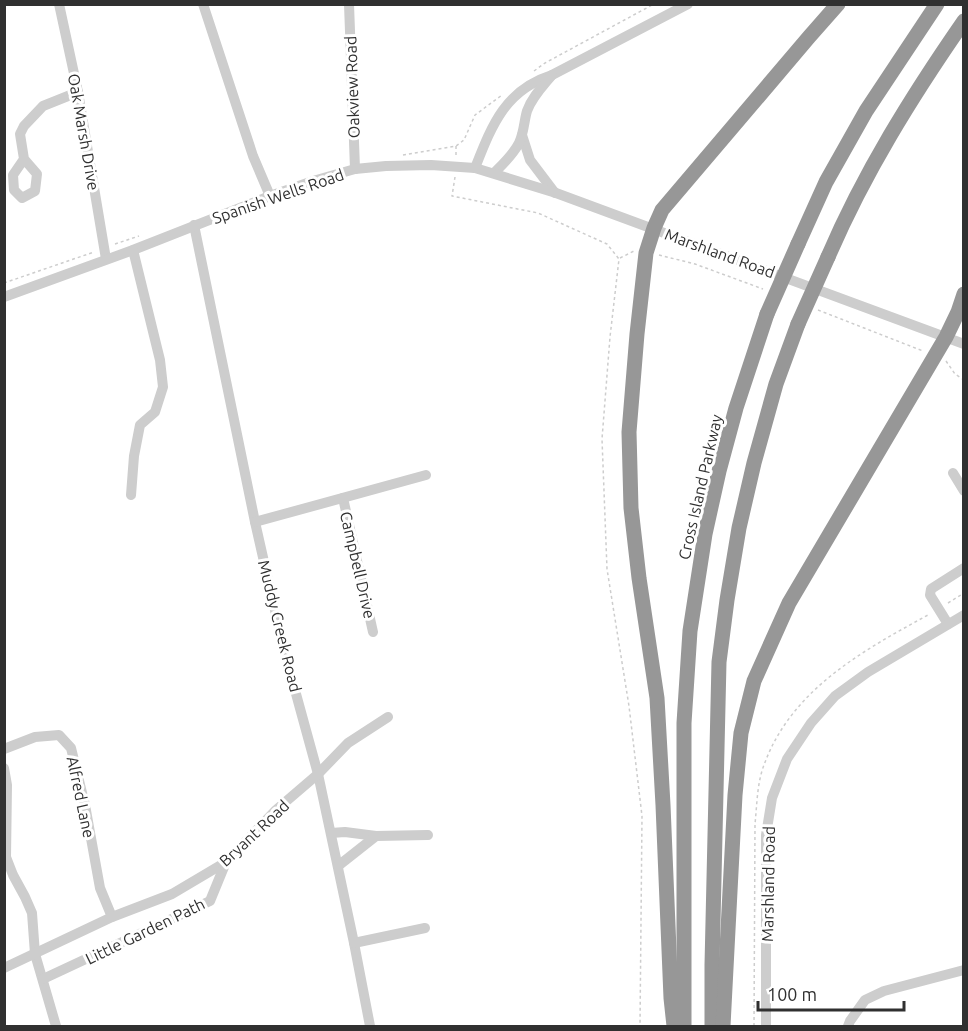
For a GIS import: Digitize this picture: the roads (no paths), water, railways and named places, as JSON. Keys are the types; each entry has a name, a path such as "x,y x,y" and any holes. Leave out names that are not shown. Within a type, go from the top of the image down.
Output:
{"highway":[{"path":"674,1026 657,698 631,508 629,432 646,253 662,210 838,4"},
{"name":"Cross Island Parkway","path":"684,1026 684,723 690,631 705,534 719,471 736,408 767,314 826,182 866,111 937,4"},
{"path":"712,1026 720,651 739,528 754,463 776,384 798,324 845,217 868,172 925,77 963,21"},
{"path":"723,1026 735,795 741,733 754,681 789,603 946,337 958,312 963,294"}],"street":[{"name":"Oak Marsh Drive","path":"59,4 78,92 106,259"},
{"path":"203,4 246,136 270,196"},
{"name":"Oakview Road","path":"349,4 355,170"},
{"path":"475,168 490,132 503,110 522,89 688,4"},
{"path":"494,173 512,155 519,144 527,111 537,93 552,75"},
{"path":"24,159 20,134 24,126 43,106 78,92"},
{"path":"522,135 530,160 556,193"},
{"name":"Spanish Wells Road","path":"4,297 313,181 355,170 419,165 475,168"},
{"name":"Marshland Road","path":"475,168 556,193 654,228 963,344"},
{"name":"Muddy Creek Road","path":"194,225 255,522 284,650 318,774 370,1026"},
{"path":"130,495 140,425 155,412 163,387 160,360 133,250"},
{"path":"953,474 963,491"},
{"name":"Campbell Drive","path":"255,522 426,475"},
{"name":"Campbell Drive","path":"343,498 373,632"},
{"path":"948,624 930,595 931,589 963,568"},
{"name":"Marshland Road","path":"766,1026 766,835 772,798 787,759 811,723 835,696 868,672 963,615"},
{"name":"Bryant Road","path":"4,969 112,917 172,894 226,862 276,810 318,774 348,743 388,717"},
{"name":"Alfred Lane","path":"4,749 35,737 59,735 71,748 85,805 100,888 112,917"},
{"path":"4,768 7,785 6,857 12,875 32,913 36,954 56,1026"},
{"path":"331,833 345,832 376,836 428,835"},
{"path":"338,866 376,836"},
{"name":"Little Garden Path","path":"43,979 210,901 226,862"},
{"path":"354,943 424,928"},
{"path":"848,1026 865,1000 884,991 963,970"}]}
